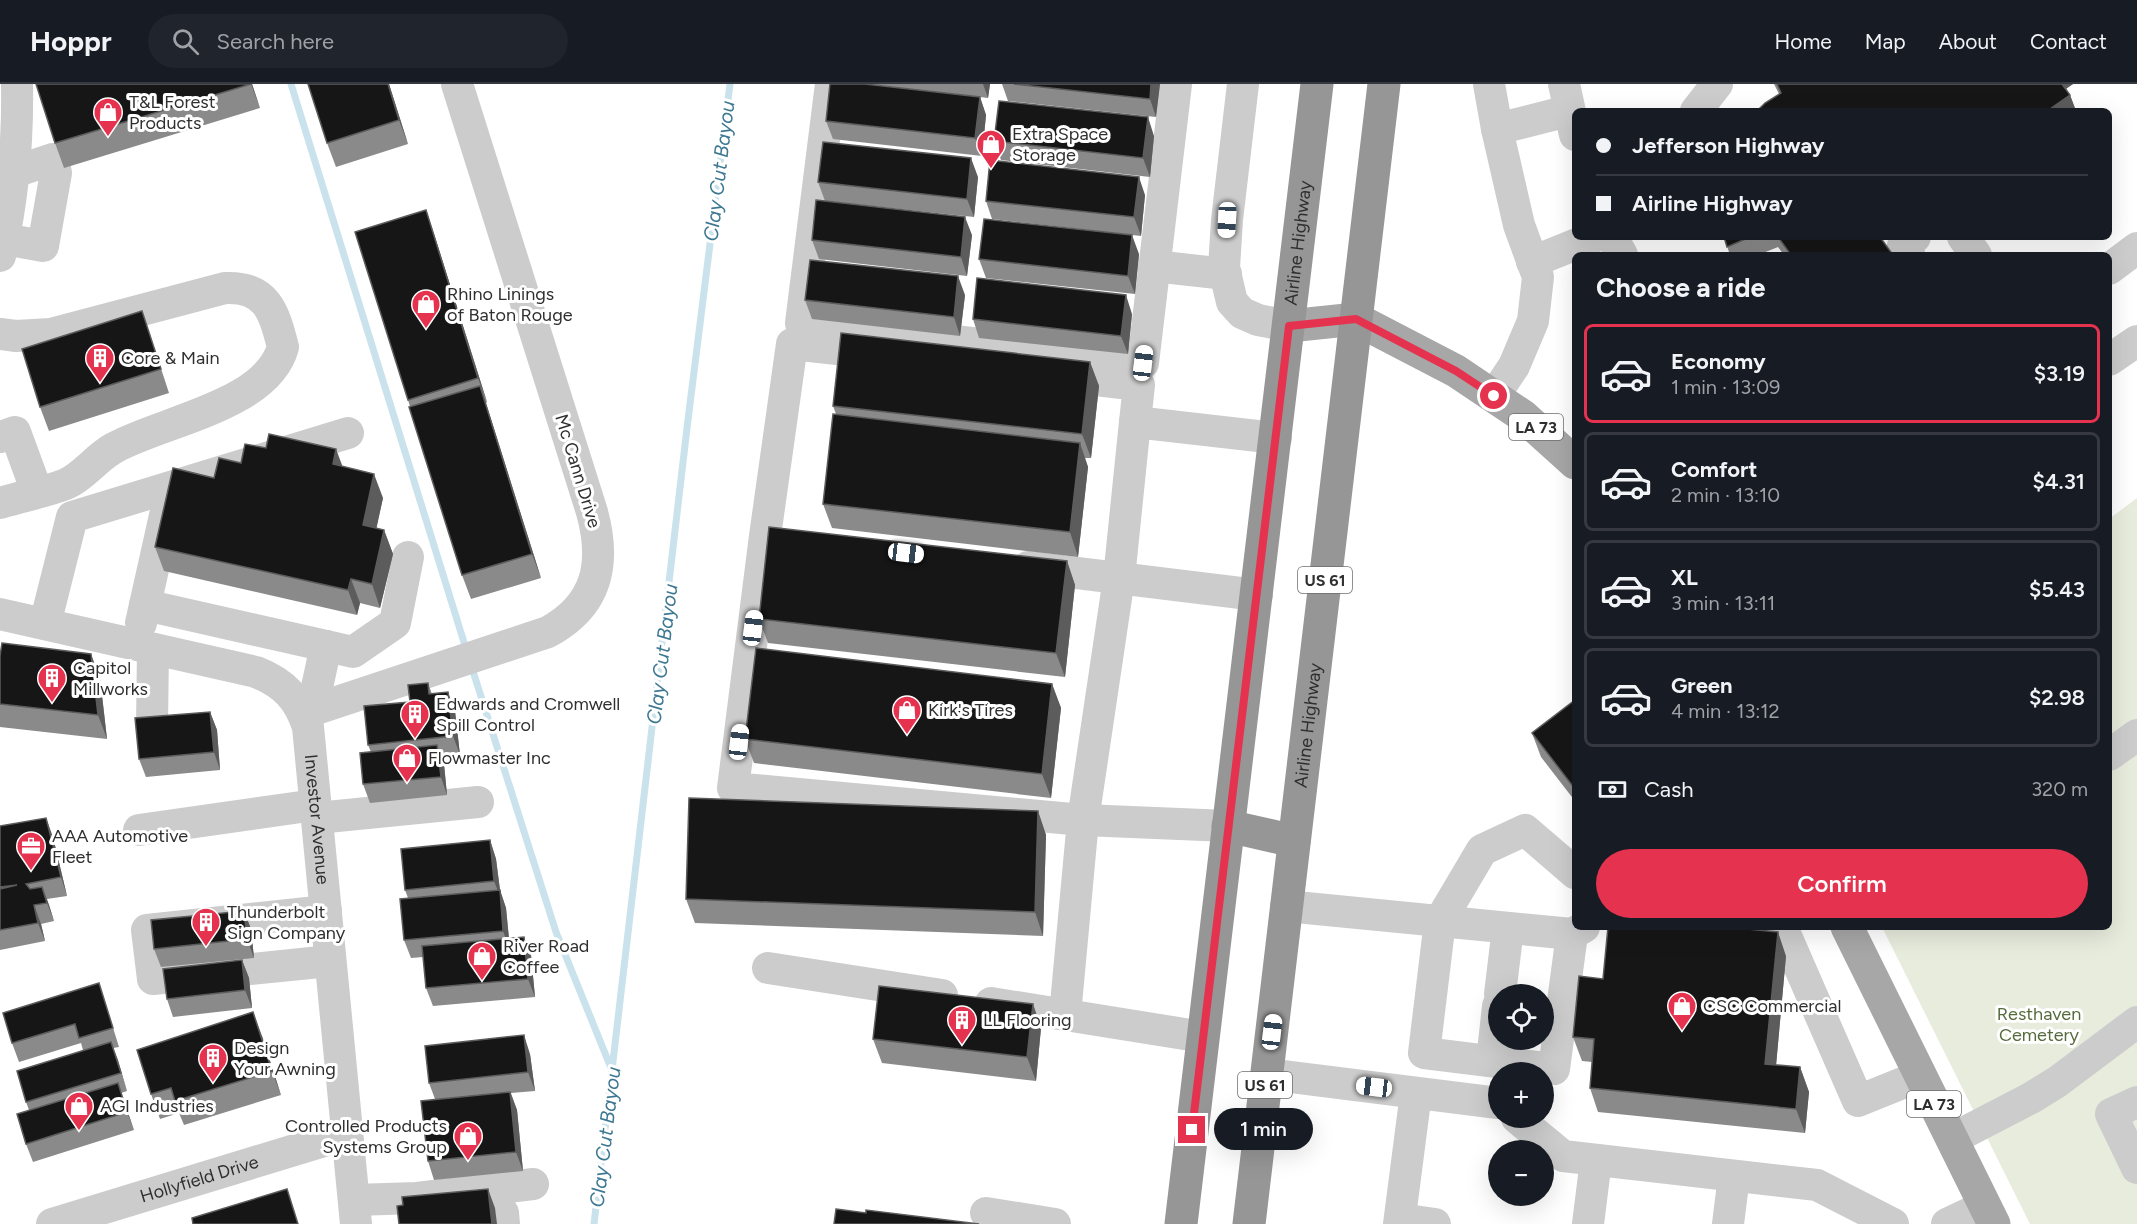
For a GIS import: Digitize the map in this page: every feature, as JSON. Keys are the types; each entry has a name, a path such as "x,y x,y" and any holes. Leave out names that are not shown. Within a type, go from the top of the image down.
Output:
{"highway":[{"name":"Airline Highway","path":"1181,1224 1317,84"},
{"name":"Airline Highway","path":"1249,1224 1384,84"},
{"path":"1228,826 1294,841"}],"main road":[{"path":"1289,326 1356,319"},
{"name":"LA 73","path":"1356,319 1456,371 1532,424 1572,460"},
{"name":"LA 73","path":"1847,930 1989,1215"}],"street":[{"name":"Mc Cann Drive","path":"305,709 548,632 562,624 586,597 595,579 599,552 592,512 457,84"},
{"path":"831,84 801,323 1143,363 1176,84"},
{"path":"1243,84 1227,220 1224,268 1232,302 1242,313 1258,320 1289,326"},
{"path":"1489,84 1519,225 1538,277 1533,321 1514,366 1494,396"},
{"path":"1698,108 1717,84"},
{"path":"10,158 53,159 56,173 43,246 2,247 10,158 19,86"},
{"path":"1497,129 1570,101"},
{"path":"1532,262 1587,240"},
{"path":"2112,267 2137,248"},
{"path":"1154,266 1226,274"},
{"path":"0,334 16,336 51,334 225,288 242,287 258,296 271,311 283,347 273,368 238,397 114,448 68,483 0,502"},
{"path":"2112,358 2137,341"},
{"path":"1065,1015 1083,820 1119,578 1139,385 792,344 777,537 733,788 1083,820 1228,826"},
{"path":"1135,423 1276,438"},
{"path":"0,436 15,432 36,492"},
{"path":"45,624 72,517 348,433"},
{"path":"152,726 145,647 146,605 172,487"},
{"path":"146,605 353,652 395,623 408,557"},
{"path":"1001,564 1257,595"},
{"path":"0,614 256,672 278,682 305,709 326,646"},
{"name":"Investor Avenue","path":"305,709 355,1212"},
{"path":"2112,753 2137,735"},
{"path":"139,830 316,812 478,802"},
{"path":"1286,906 1440,921 1508,928 1578,931 1554,1069 1424,1053 1440,921 1482,850 1525,830 1572,870"},
{"path":"326,911 147,930 153,979 330,961"},
{"path":"1501,984 1508,928"},
{"path":"1783,930 1858,1101 1920,1076"},
{"path":"768,968 1203,1036"},
{"path":"1952,1139 2057,1082 2137,1022"},
{"path":"1492,1061 1493,1050"},
{"path":"1267,1074 1488,1102"},
{"path":"1416,1093 1399,1222 1435,1224"},
{"path":"2137,1102 2111,1114 2137,1168"},
{"path":"1529,1128 1563,1156 1816,1185 1893,1224"},
{"name":"Hollyfield Drive","path":"52,1224 347,1134"},
{"path":"1588,1224 1596,1160"},
{"path":"1728,1224 1734,1176"},
{"path":"355,1212 417,1198 533,1184"},
{"path":"986,1213 1055,1224"},
{"path":"1947,1224 1989,1215"}],"green space":[{"name":"Resthaven Cemetery","path":"2137,498 2137,1224 2030,1224 1883,930 2112,930 2112,517"}],"building":[{"path":"36,84 251,84 55,143"},
{"path":"308,84 388,84 399,120 327,143"},
{"path":"830,84 865,84 980,97 975,138 826,121"},
{"path":"1014,84 1151,84 1150,99"},
{"path":"1777,84 2062,84 2070,95 2051,108 1760,108 1781,93"},
{"path":"999,101 1148,117 1143,158 994,141"},
{"path":"823,142 971,158 967,199 818,182"},
{"path":"990,160 1139,177 1134,217 986,201"},
{"path":"816,200 965,217 961,257 812,240"},
{"name":"Rhino Linings of Baton Rouge","path":"426,210 478,378 408,400 355,232"},
{"path":"984,219 1132,235 1128,276 979,259"},
{"path":"1725,240 1743,240 1727,247"},
{"path":"1780,240 1882,240 1891,252 1789,252"},
{"path":"810,260 958,276 954,317 805,300"},
{"path":"977,278 1126,295 1121,336 973,319"},
{"path":"142,311 161,369 40,407 22,349"},
{"path":"841,333 1090,362 1082,434 833,406"},
{"path":"480,386 532,554 462,575 409,407"},
{"path":"833,414 1080,443 1070,532 823,504"},
{"path":"269,434 336,449 333,464 374,474 363,525 384,530 372,584 351,579 348,590 155,547 173,468 214,478 219,458 241,463 245,444 266,448"},
{"path":"769,527 1067,561 1056,653 759,619"},
{"path":"2,643 91,654 98,715 0,704"},
{"name":"Kirk's Tires","path":"756,648 1052,684 1042,774 745,739"},
{"path":"428,683 429,694 448,692 453,736 368,745 364,706 410,702 408,685"},
{"path":"1572,702 1572,785 1532,733"},
{"path":"210,712 214,752 139,759 135,718"},
{"path":"437,745 441,777 363,784 360,753"},
{"path":"689,798 1038,811 1035,912 686,899"},
{"name":"AAA Automotive Fleet","path":"46,818 61,877 26,884 30,889 42,887 47,903 34,905 38,923 0,930 0,889 17,885 0,887 0,826"},
{"path":"490,840 494,881 405,890 401,849"},
{"path":"500,890 503,931 404,940 400,899"},
{"path":"244,911 247,939 154,949 151,920"},
{"name":"CSC Commercial","path":"1608,930 1778,932 1765,1064 1800,1067 1796,1109 1590,1088 1594,1039 1573,1037 1579,976 1603,979"},
{"path":"524,937 528,979 426,988 422,946"},
{"path":"242,960 245,990 167,999 163,969"},
{"path":"99,983 113,1028 79,1038 75,1024 12,1043 3,1013"},
{"path":"879,986 1033,1004 1027,1057 873,1039"},
{"path":"253,1012 272,1071 175,1101 171,1088 151,1094 137,1050"},
{"path":"524,1035 528,1072 429,1083 425,1046"},
{"path":"111,1042 121,1073 26,1102 17,1071"},
{"path":"118,1083 127,1112 26,1144 17,1114"},
{"path":"510,1092 516,1152 428,1161 421,1101"},
{"path":"287,1189 298,1224 193,1224 192,1218"},
{"path":"488,1189 492,1224 399,1224 397,1206 403,1205 402,1197"},
{"path":"836,1209 866,1213 866,1210 979,1224 834,1224"}],"waterway":[{"path":"291,84 467,652"},
{"name":"Clay Cut Bayou","path":"594,1224 687,428 730,84"},
{"path":"471,665 556,932 611,1068"}],"place":[{"name":"T&L Forest Products","path":"108,138"},
{"name":"Extra Space Storage","path":"991,170"},
{"name":"Rhino Linings of Baton Rouge","path":"426,330"},
{"name":"Core & Main","path":"100,384"},
{"name":"Capitol Millworks","path":"52,704"},
{"name":"Kirk's Tires","path":"907,736"},
{"name":"Edwards and Cromwell Spill Control","path":"415,740"},
{"name":"Flowmaster Inc","path":"407,784"},
{"name":"AAA Automotive Fleet","path":"31,872"},
{"name":"Thunderbolt Sign Company","path":"206,948"},
{"name":"River Road Coffee","path":"482,982"},
{"name":"CSC Commercial","path":"1682,1032"},
{"name":"LL Flooring","path":"962,1046"},
{"name":"Design Your Awning","path":"213,1084"},
{"name":"AGI Industries","path":"79,1132"},
{"name":"Controlled Products Systems Group","path":"468,1162"}],"route":[{"path":"1192,1130 1289,326 1356,319 1456,371 1494,396"}]}
